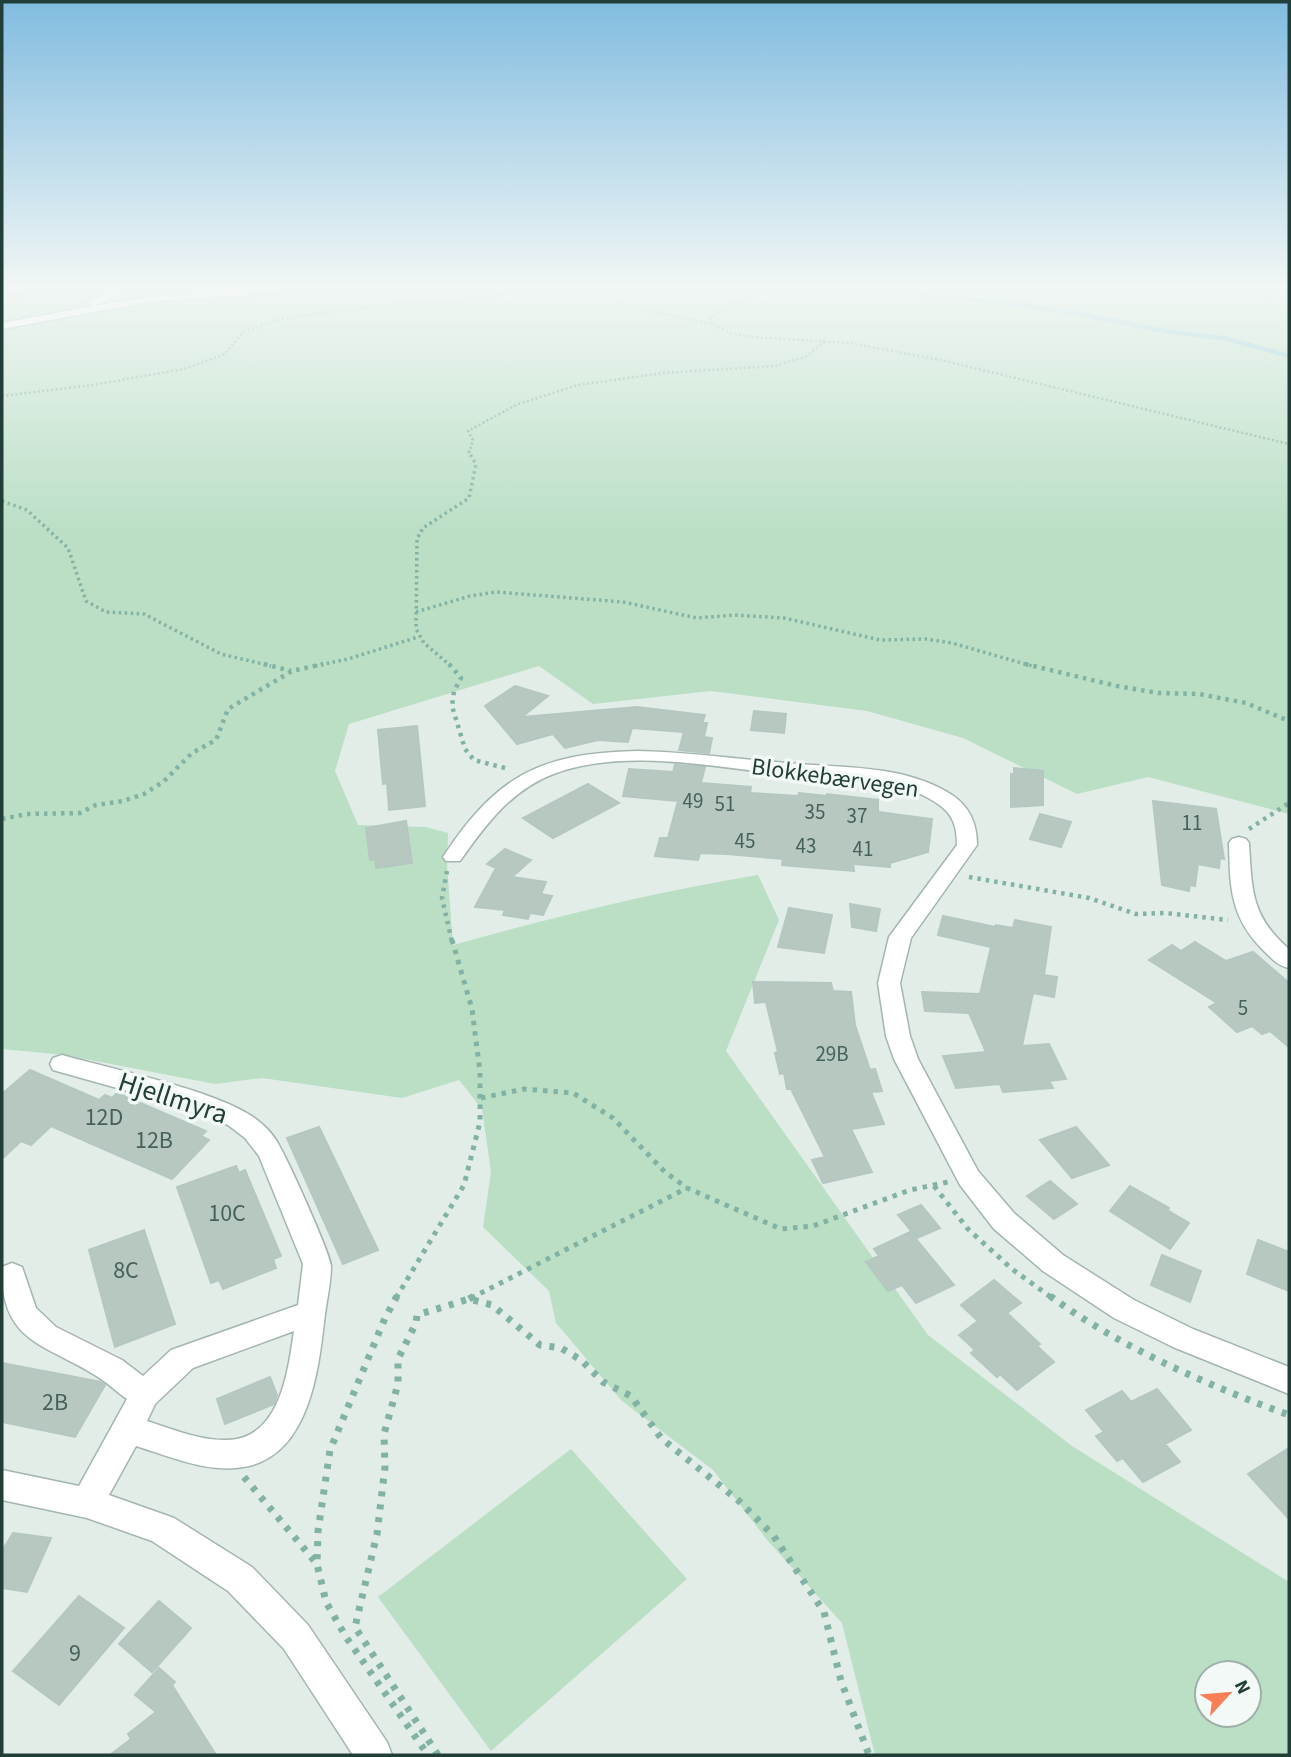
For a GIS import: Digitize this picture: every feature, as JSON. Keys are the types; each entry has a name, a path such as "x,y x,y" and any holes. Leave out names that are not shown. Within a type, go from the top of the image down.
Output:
{"street":[{"name":"Blokkebærvegen","path":"453,857 491,805 515,785 578,761 632,757 841,775 908,785 932,793 951,804 968,828 967,845 900,936 889,983 898,1036 906,1059 969,1178 1004,1221 1053,1263 1124,1309 1183,1338 1289,1381"},
{"path":"1239,843 1242,905 1248,920 1263,940 1289,961"},
{"name":"Hjellmyra","path":"62,1064 188,1099 237,1118 254,1131 270,1152 317,1264 303,1377 283,1423 270,1440 253,1453 225,1456 128,1430"},
{"path":"12,1275 24,1315 46,1336 111,1369 144,1395"},
{"path":"87,1503 128,1430 144,1395 182,1359 311,1312"},
{"path":"2,1485 87,1503 162,1530 240,1579 296,1637 373,1755"}],"path":[{"path":"2,396 92,385 187,368"},
{"path":"536,775 474,760 465,748 452,706 454,691 461,678 452,664 420,642 418,637 416,539 423,527 469,498 476,464 468,451 473,440 468,431 525,400 590,383 663,373 740,368"},
{"path":"974,368 1289,444"},
{"path":"2,501 27,510 68,548 86,601 106,612 144,614 221,654 292,671"},
{"path":"416,612 496,592 623,602 697,618 734,615 784,618 880,640 926,639 952,643 1010,661 1117,686 1158,693 1199,694 1246,703 1289,722"},
{"path":"2,819 27,814 80,813 96,805 122,802 144,794 163,782 192,753 216,740 222,732 228,709 292,671 348,659 418,637"},
{"path":"1239,843 1253,824 1289,803"},
{"path":"428,1755 346,1637 326,1602 317,1564 318,1531 330,1450 385,1318 434,1231 464,1185 480,1122 481,1072 472,1009 446,921 442,898 445,877 453,857"},
{"path":"948,872 1089,898 1136,914 1165,913 1205,919 1248,920"},
{"path":"481,1098 544,1088 573,1093 612,1118 665,1172 687,1188 767,1224 792,1230 815,1225 913,1189 969,1178"},
{"path":"346,1637 355,1627 377,1534 385,1467 384,1434 398,1384 398,1359 417,1315 469,1299 687,1188"},
{"path":"469,1299 492,1305 540,1345 561,1348 582,1360 603,1382 631,1396 661,1438 739,1501 773,1535 824,1612 841,1681 869,1755"},
{"path":"225,1456 286,1524 317,1564"},
{"path":"355,1627 438,1755"}],"green space":[{"path":"2,368 1289,368 1289,814 1148,777 1077,794 963,738 867,711 711,691 593,704 539,666 349,724 335,771 358,825 426,827 448,833 447,864 453,945 604,906 758,875 779,920 726,1051 928,1335 1072,1446 1289,1582 1289,1755 875,1755 842,1623 768,1541 713,1470 622,1401 556,1323 549,1291 483,1227 491,1172 482,1109 459,1080 402,1098 262,1078 215,1084 64,1055 2,1049"},
{"path":"571,1449 687,1579 491,1751 378,1597"}],"building":[{"path":"515,686 548,696 522,717 637,707 705,715 702,723 707,723 704,737 712,738 709,753 679,750 684,732 632,728 628,742 598,740 565,748 553,734 517,744 485,706"},
{"path":"754,711 786,714 784,733 751,730"},
{"path":"417,726 425,806 389,810 387,783 383,784 378,730"},
{"path":"675,765 705,767 701,783 751,787 750,793 798,796 799,793 827,794 878,800 878,812 932,819 928,852 890,863 890,867 853,864 854,871 782,865 783,859 727,854 700,853 698,860 655,856 660,838 668,838 678,801 623,796 629,769 673,772"},
{"path":"1014,768 1043,771 1043,805 1011,807 1011,774 1014,775"},
{"path":"588,784 619,803 553,838 523,818"},
{"path":"1153,801 1216,809 1224,859 1220,858 1219,868 1198,864 1195,886 1190,885 1189,891 1162,885"},
{"path":"1040,814 1071,822 1061,847 1030,839"},
{"path":"406,821 412,863 376,868 375,859 370,860 366,828"},
{"path":"505,849 531,860 512,877 546,882 541,894 552,896 543,915 530,913 528,919 503,915 505,910 475,907 496,868 487,864"},
{"path":"850,904 880,909 876,931 852,927"},
{"path":"789,908 832,915 824,953 778,947"},
{"path":"943,916 995,927 1013,928 1015,920 1051,927 1044,975 1057,977 1054,997 1033,993 1022,1046 1049,1044 1066,1079 1049,1081 1053,1088 1003,1092 1000,1084 956,1088 943,1056 986,1052 969,1013 925,1011 922,992 980,994 991,947 938,935"},
{"path":"1195,942 1226,961 1253,952 1289,983 1289,1047 1270,1031 1262,1034 1252,1026 1237,1032 1209,1007 1217,1003 1149,960 1172,945 1181,951"},
{"path":"753,982 831,983 833,991 851,992 855,1025 870,1070 875,1069 882,1091 871,1092 884,1124 851,1129 872,1172 823,1183 812,1160 825,1157 791,1089 787,1089 784,1073 780,1074 775,1053 778,1052 766,1002 755,1003"},
{"path":"30,1070 99,1100 105,1095 112,1098 117,1093 206,1131 201,1136 209,1140 172,1179 51,1126 31,1145 21,1141 2,1159 2,1094"},
{"path":"319,1127 378,1250 343,1264 287,1138"},
{"path":"1076,1127 1109,1165 1072,1178 1040,1140"},
{"path":"236,1166 239,1173 245,1170 281,1256 273,1259 276,1268 223,1289 219,1280 211,1283 177,1187"},
{"path":"1050,1181 1077,1204 1054,1219 1027,1196"},
{"path":"1130,1186 1189,1223 1170,1249 1110,1211"},
{"path":"921,1205 940,1228 917,1238 898,1215"},
{"path":"144,1230 175,1324 115,1347 89,1250"},
{"path":"910,1232 954,1285 916,1303 902,1285 888,1291 866,1262 879,1256 874,1249"},
{"path":"1258,1240 1289,1252 1289,1291 1247,1274"},
{"path":"1162,1255 1201,1271 1190,1302 1151,1285"},
{"path":"994,1280 1021,1303 1007,1313 1040,1344 1037,1346 1054,1362 1017,1390 1000,1374 997,1377 971,1353 975,1350 959,1335 978,1321 961,1305"},
{"path":"2,1363 105,1385 75,1437 2,1422"},
{"path":"270,1377 277,1395 274,1404 225,1424 217,1399"},
{"path":"1157,1389 1191,1430 1165,1444 1180,1462 1143,1482 1123,1458 1117,1461 1096,1436 1104,1432 1086,1410 1122,1391 1131,1402"},
{"path":"1289,1448 1289,1519 1248,1474"},
{"path":"13,1533 51,1538 27,1592 2,1588 2,1551"},
{"path":"79,1596 124,1628 59,1705 13,1671"},
{"path":"159,1601 191,1628 152,1672 119,1644"},
{"path":"159,1668 175,1682 172,1685 216,1755 110,1755 131,1739 128,1734 156,1712 135,1695"}]}
